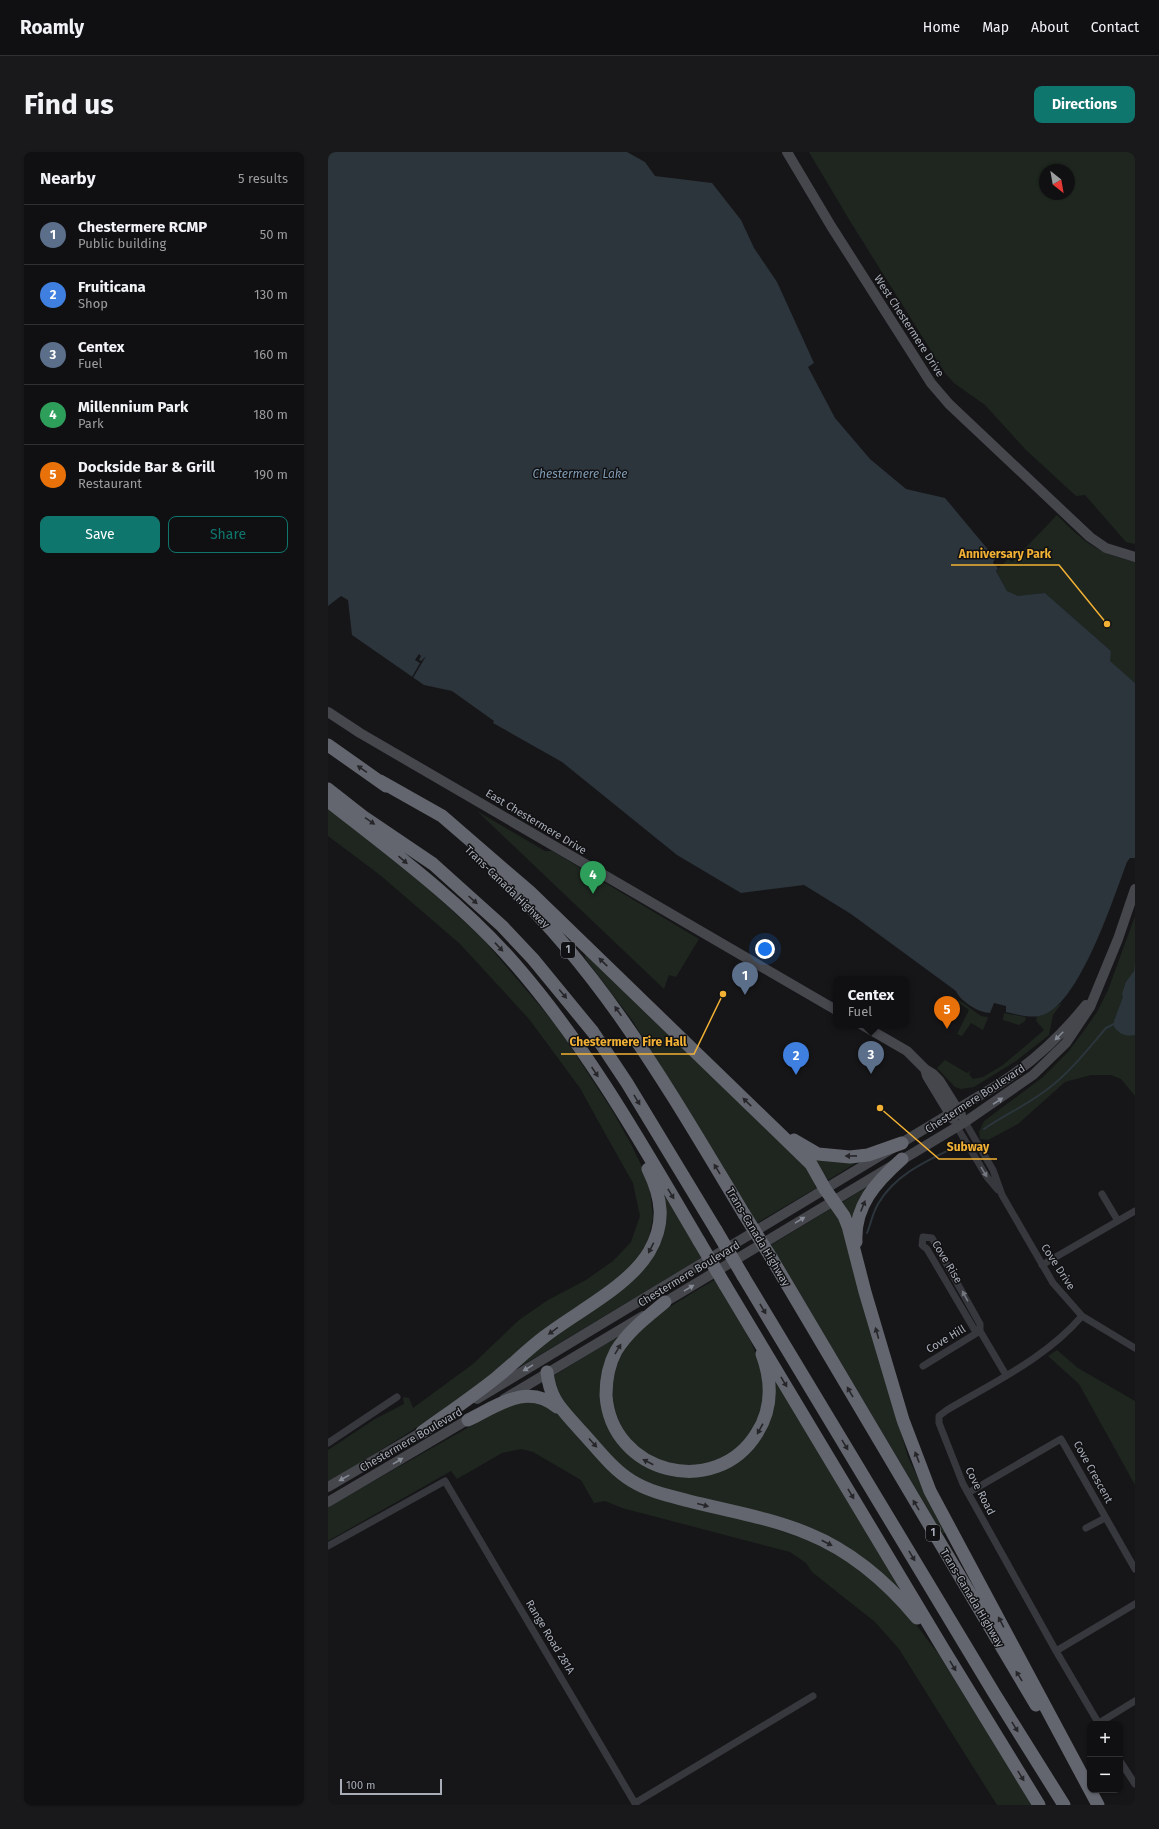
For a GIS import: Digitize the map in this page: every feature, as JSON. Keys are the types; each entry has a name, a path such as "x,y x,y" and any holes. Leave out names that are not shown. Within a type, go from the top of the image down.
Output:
{"highway":[{"name":"Trans-Canada Highway","path":"328,744 453,836 508,885 550,928 606,995 633,1032 772,1259 1014,1670 1098,1805"},
{"path":"380,781 442,816 530,892 811,1164 825,1189 844,1216 902,1420 930,1491 1098,1805"},
{"path":"328,789 365,818 433,864 502,926 533,959 593,1032 627,1083 994,1693 1064,1805"},
{"path":"328,801 399,856 486,933 515,964 556,1015 619,1107 944,1650 1039,1805"},
{"path":"422,1432 496,1378 544,1337 624,1280 639,1266 649,1252 661,1221 660,1203 654,1182 619,1107"},
{"path":"775,1129 818,1154 850,1157 868,1155 902,1143"},
{"path":"857,1258 857,1225 863,1205 881,1178 902,1159"},
{"path":"665,1302 630,1332 622,1342 611,1365 606,1386 608,1411 618,1433 631,1450 641,1458 661,1468 684,1472 696,1472 711,1469 735,1456 754,1438 765,1419 768,1408 769,1385 765,1363 750,1325"},
{"path":"547,1372 550,1392 612,1466 644,1487 668,1496 795,1529 822,1540 849,1555 884,1581 906,1604 944,1650"},
{"path":"468,1420 518,1396 528,1395 545,1399 567,1414"}],"main road":[{"name":"West Chestermere Drive","path":"787,152 831,226 931,383 949,404 1090,537 1106,548 1135,557"},
{"name":"East Chestermere Drive","path":"328,712 360,733 833,1008"},
{"name":"Chestermere Boulevard","path":"328,1502 665,1302 961,1124 1017,1088 1056,1055 1085,1017 1114,950 1135,889"},
{"name":"Chestermere Boulevard","path":"328,1487 422,1432 999,1084 1027,1064 1069,1026 1094,996"},
{"path":"867,1028 907,1050 925,1069 927,1076 954,1112 961,1124"},
{"path":"547,1372 560,1357 647,1302 681,1276"}],"street":[{"name":"Cove Drive","path":"961,1124 993,1170 1002,1195 1042,1265 1063,1295 1082,1316 1134,1344"},
{"path":"1102,1194 1118,1221"},
{"path":"1042,1265 1135,1211"},
{"name":"Cove Rise","path":"980,1331 974,1329 927,1249 922,1245 923,1237 932,1238 980,1324 980,1331 1006,1375"},
{"name":"Cove Road","path":"1082,1316 1056,1343 939,1416 942,1433 968,1493 1056,1651 1097,1721"},
{"name":"Cove Hill","path":"923,1366 980,1331"},
{"path":"328,1443 397,1397"},
{"name":"Cove Crescent","path":"968,1493 1061,1439 1135,1569"},
{"name":"Range Road 281A","path":"328,1546 445,1481 635,1804"},
{"path":"1086,1528 1105,1518"},
{"path":"1056,1651 1135,1604"},
{"path":"635,1804 813,1696"},
{"path":"1104,1721 1135,1701"},
{"path":"1123,1766 1135,1784"}],"shaded area":[{"path":"809,152 1135,152 1135,544 1126,542 1085,495 1076,496 1026,450 985,405 954,383 945,373 850,221"},
{"path":"1057,515 1083,540 1100,550 1135,562 1135,683 1109,661 1111,651 1045,593 1018,597 1007,591 996,571 1008,559 1012,562"},
{"path":"328,808 423,884 483,939 557,1026 612,1110 631,1144 649,1181 653,1217 647,1247 628,1272 482,1382 419,1426 328,1483 328,1450 375,1419 404,1404 403,1397 409,1398 413,1408 473,1364 519,1320 548,1300 586,1280 613,1261 631,1242 640,1216 633,1183 580,1088 529,1019 460,944 380,875 328,836"},
{"path":"477,811 545,851 552,851 699,939 676,977 669,975 664,989"},
{"path":"1135,916 1135,1096 1121,1079 1111,1075 1091,1075 1065,1082 1018,1124 988,1140 980,1139 979,1132 984,1121 1043,1077 1068,1052 1097,1012 1108,990"},
{"path":"585,954 588,955 811,1171 816,1188 757,1223 632,1020 585,958"},
{"path":"959,1000 981,1016 988,1018 983,1030 971,1023 962,1036 957,1034 969,1010 958,1002"},
{"path":"1062,1003 1053,1015 1049,1035 1016,1061 974,1087 961,1089 955,1087 937,1068 945,1060 967,1073 971,1070 969,1074 973,1079 983,1077 1003,1065 1044,1030 1036,1021 1037,1016 1040,1016"},
{"path":"1004,1013 1026,1017 1025,1021 1019,1025 1003,1020"},
{"path":"812,1155 856,1163 828,1180"},
{"path":"867,1187 853,1222 841,1203"},
{"path":"665,1196 703,1257 521,1366 519,1364 546,1342 615,1295 642,1271 653,1257 663,1235 665,1224"},
{"path":"832,1208 838,1214 908,1457 926,1495 946,1530 945,1533 942,1533 771,1245"},
{"path":"716,1279 745,1329 757,1356 763,1383 763,1400 759,1416 747,1437 741,1443 714,1461 686,1466 660,1461 638,1446 621,1425 613,1399 615,1371 630,1341 638,1332 658,1315"},
{"path":"620,1338 606,1416 665,1473 684,1477 711,1474 748,1452 777,1377 903,1589 901,1592 832,1539 656,1488 637,1478 620,1465 563,1403 552,1377 613,1339"},
{"path":"1057,1350 1078,1368 1135,1401 1135,1485 1079,1384 1048,1356"},
{"path":"527,1400 555,1410 615,1476 805,1539 838,1555 874,1578 905,1610 940,1656 1032,1805 997,1805 899,1649 875,1622 812,1572 806,1563 790,1552 622,1508 605,1501 594,1503 581,1480 533,1452 521,1449 502,1453 457,1479 451,1471 328,1541 328,1507 499,1410"}],"water":[{"name":"Chestermere Lake","path":"328,152 627,152 645,162 655,176 712,183 741,220 754,248 777,282 814,363 808,367 835,418 870,459 906,489 945,498 995,558 993,563 998,568 996,571 1007,591 1018,596 1045,593 1111,651 1110,661 1135,683 1135,858 1130,858 1127,862 1104,924 1081,974 1067,994 1053,1009 1039,1016 1022,1016 1006,1012 1006,1006 994,1003 990,1013 975,1009 961,999 956,991 851,914 804,885 741,893 677,855 562,762 493,723 494,721 452,691 424,685 352,635 348,600 341,596 328,606"},
{"path":"1135,963 1135,1035 1128,1036 1121,1033 1114,1027 1114,1021 1123,997 1122,994 1126,982 1134,971"}],"pier":[{"path":"419,654 421,656 419,660 421,661 426,656 413,678 412,677 420,663 415,660"}],"waterway":[{"path":"984,1129 1034,1099 1049,1088 1072,1067 1106,1028 1114,1024"},
{"path":"867,1233 876,1207 892,1185 910,1171 951,1149"}],"place":[{"name":"Anniversary Park","path":"1107,624"},
{"name":"Millennium Park","path":"593,894"},
{"name":"Chestermere Fire Hall","path":"723,994"},
{"name":"Chestermere RCMP","path":"745,995"},
{"name":"Dockside Bar & Grill","path":"947,1029"},
{"name":"Centex","path":"871,1074"},
{"name":"Fruiticana","path":"796,1075"},
{"name":"Subway","path":"880,1108"}]}
